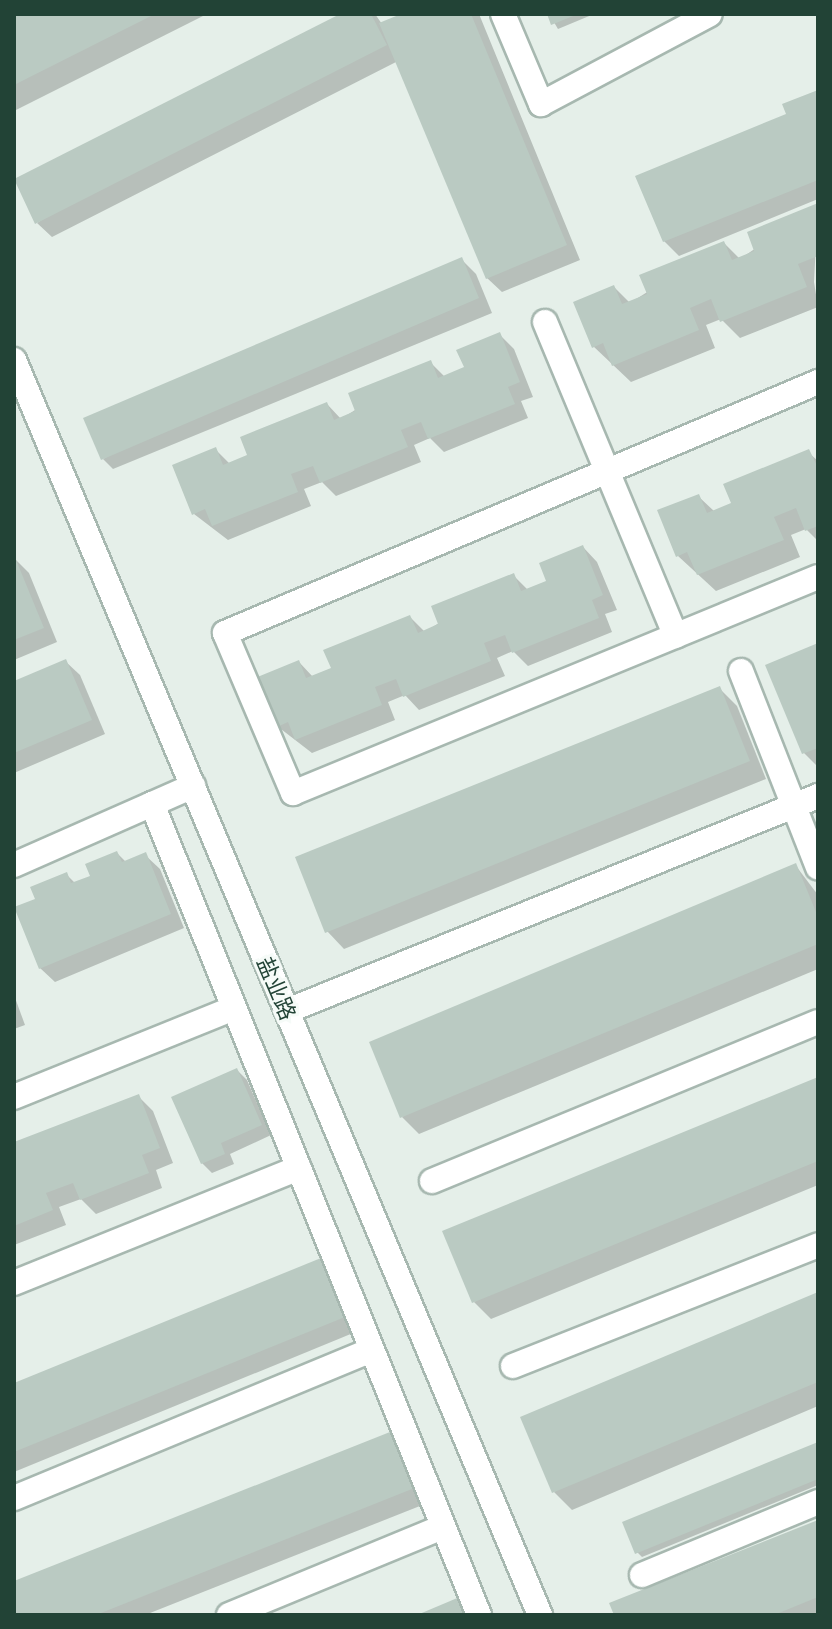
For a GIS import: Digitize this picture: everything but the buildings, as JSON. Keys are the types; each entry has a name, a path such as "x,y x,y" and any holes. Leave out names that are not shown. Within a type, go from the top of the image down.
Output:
{"street":[{"path":"503,14 541,104 710,14"},
{"path":"545,322 676,636"},
{"name":"盐业路","path":"14,360 540,1615"},
{"path":"818,382 225,633 293,793 818,577"},
{"path":"741,671 818,867"},
{"path":"14,865 193,786"},
{"path":"287,1011 818,796"},
{"path":"152,804 479,1615"},
{"path":"14,1097 234,1008"},
{"path":"432,1181 818,1022"},
{"path":"14,1283 299,1168"},
{"path":"513,1366 818,1245"},
{"path":"14,1498 372,1350"},
{"path":"642,1575 818,1502"},
{"path":"229,1615 443,1527"}]}
